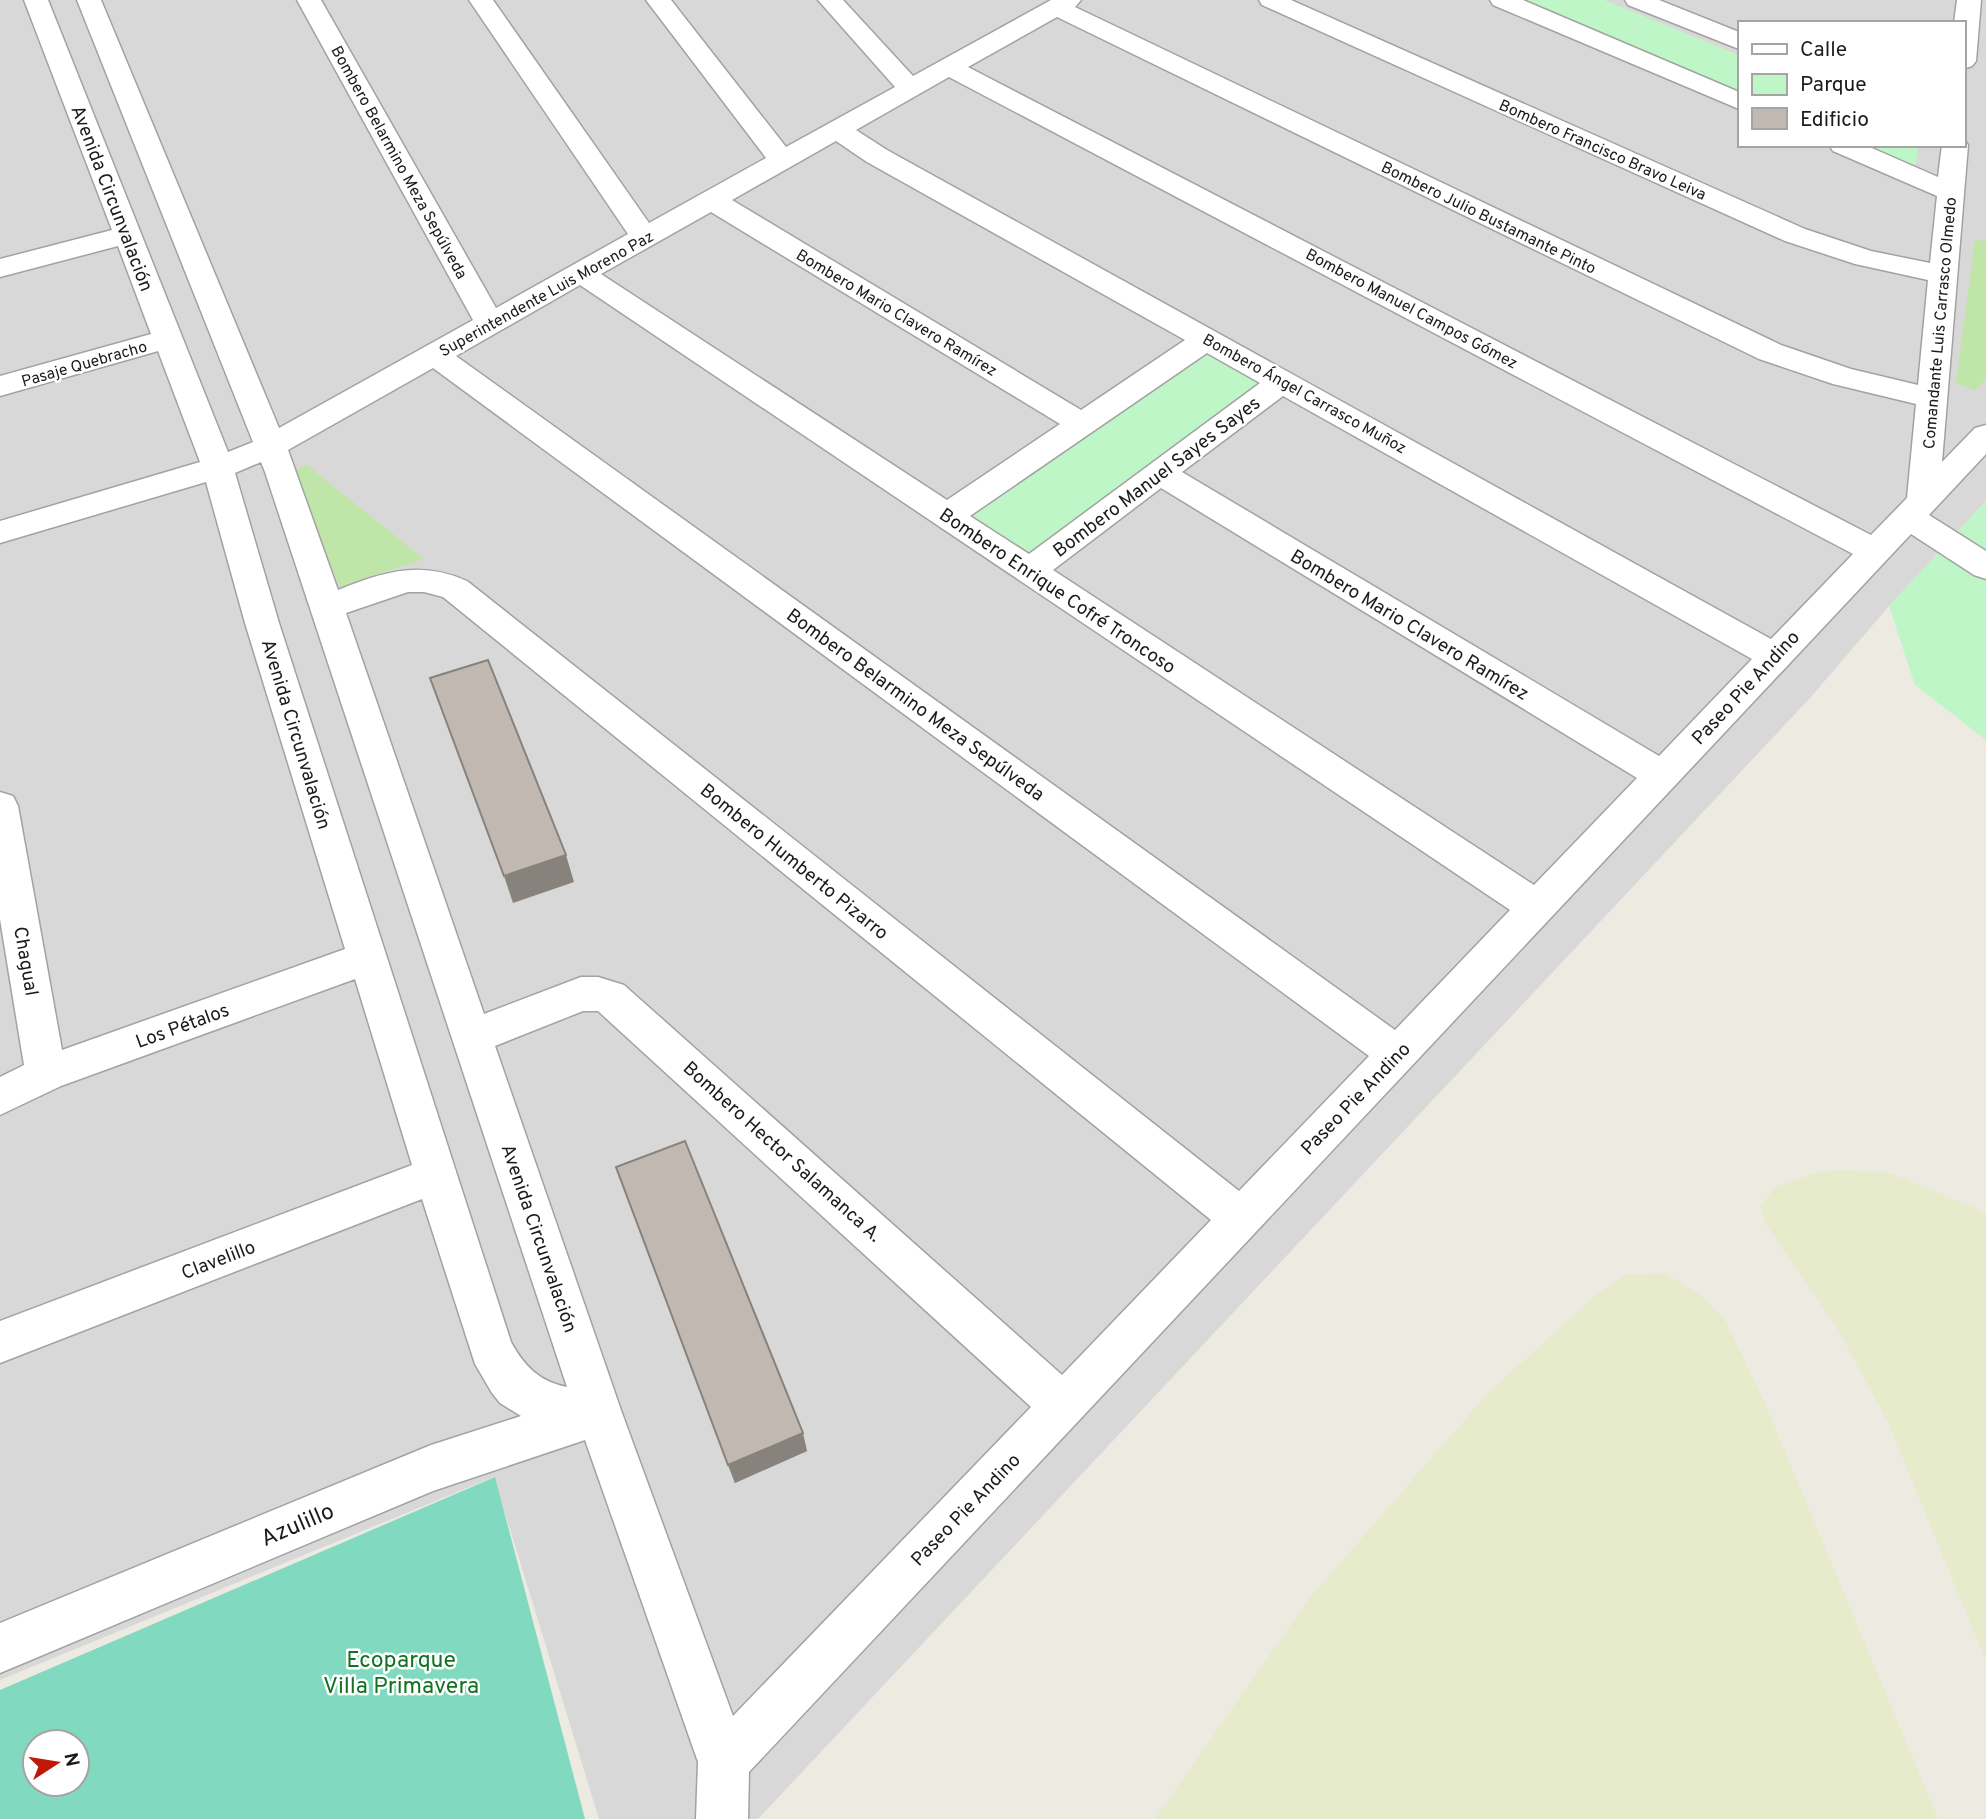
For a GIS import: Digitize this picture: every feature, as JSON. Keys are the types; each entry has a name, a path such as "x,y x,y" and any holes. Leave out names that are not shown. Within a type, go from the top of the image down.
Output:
{"street":[{"name":"Avenida Circunvalación","path":"36,0 218,468 262,623 491,1349 509,1379 548,1405 572,1411 599,1413"},
{"name":"Avenida Circunvalación","path":"89,0 271,446 599,1413 724,1762"},
{"name":"Bombero Belarmino Meza Sepúlveda","path":"309,0 490,324"},
{"path":"481,0 645,238"},
{"path":"657,0 782,160"},
{"path":"830,0 911,89"},
{"name":"Bombero Francisco Bravo Leiva","path":"1271,0 1795,235 1865,258 1944,274"},
{"path":"1502,0 1738,101"},
{"path":"1637,0 1738,41"},
{"path":"1965,21 1966,0"},
{"name":"Superintendente Luis Moreno Paz","path":"0,532 218,468 271,446 949,68 1021,15 1063,4"},
{"name":"Bombero Julio Bustamante Pinto","path":"1063,4 1748,342 1818,369 1933,398"},
{"name":"Bombero Manuel Campos Gómez","path":"949,68 1875,551"},
{"name":"Bombero Ángel Carrasco Muñoz","path":"837,130 877,156 1208,338 1774,656"},
{"path":"1847,147 1951,192"},
{"name":"Comandante Luis Carrasco Olmedo","path":"1915,508 1933,398 1955,147"},
{"name":"Bombero Mario Clavero Ramírez","path":"712,200 1082,424"},
{"path":"0,268 127,235"},
{"name":"Bombero Enrique Cofré Troncoso","path":"581,273 1536,907"},
{"path":"947,516 1208,338"},
{"name":"Pasaje Quebracho","path":"0,386 168,339"},
{"name":"Bombero Belarmino Meza Sepúlveda","path":"435,355 1397,1054"},
{"name":"Bombero Manuel Sayes Sayes","path":"1029,571 1283,381"},
{"name":"Paseo Pie Andino","path":"724,1762 1986,435"},
{"name":"Bombero Mario Clavero Ramírez","path":"1159,473 1662,775"},
{"path":"1915,508 1986,567"},
{"name":"Bombero Humberto Pizarro","path":"326,607 415,579 438,580 455,589 1240,1219"},
{"name":"Chagual","path":"0,807 46,1074"},
{"name":"Los Pétalos","path":"0,1097 46,1074 367,958"},
{"name":"Bombero Hector Salamanca A.","path":"472,1037 581,994 610,997 1063,1406"},
{"name":"Clavelillo","path":"0,1342 435,1175"},
{"name":"Azulillo","path":"0,1648 431,1468 599,1413"},
{"path":"722,1819 724,1762"}],"shaded area":[{"path":"0,0 1986,0 1986,501 1889,606 1810,698 758,1819 599,1819 494,1477 0,1680"}],"green space":[{"path":"1518,0 1604,0 1738,55 1738,95"},
{"path":"1863,147 1918,147 1916,165"},
{"path":"1975,239 1986,242 1986,378 1976,391 1956,383"},
{"path":"1209,348 1265,380 1027,557 967,517"},
{"path":"307,465 424,559 340,587 290,472"},
{"path":"1986,501 1986,740 1915,685 1889,606"},
{"path":"1837,1170 1891,1173 1986,1213 1986,1661 1888,1422 1837,1328 1767,1226 1760,1206 1776,1187 1816,1173"},
{"path":"1662,1273 1697,1292 1725,1320 1763,1399 1938,1819 1155,1819 1309,1599 1487,1394 1596,1295 1624,1275"},
{"name":"Ecoparque Villa Primavera","path":"495,1477 585,1819 0,1819 0,1690"}],"building":[{"path":"488,660 566,855 504,876 430,678"},
{"path":"685,1141 803,1433 728,1465 616,1167"}]}
